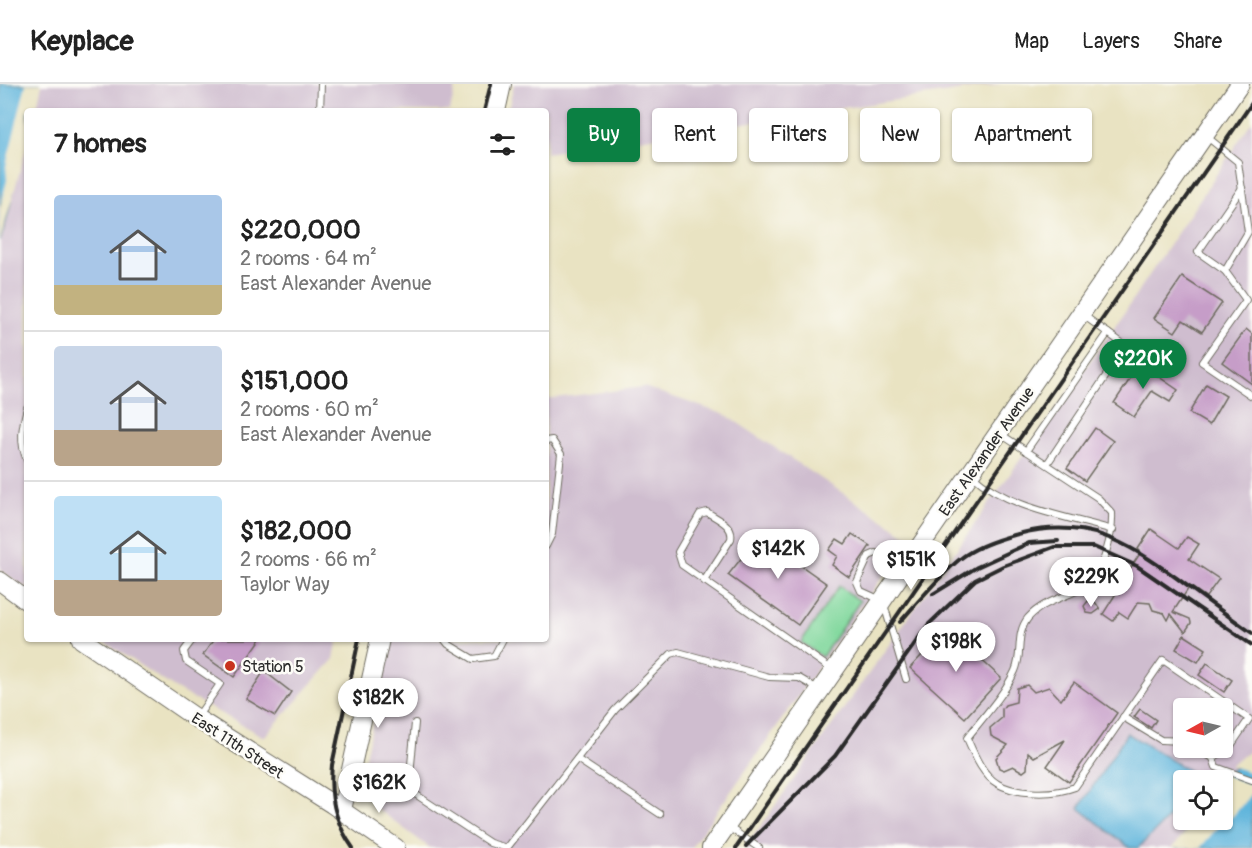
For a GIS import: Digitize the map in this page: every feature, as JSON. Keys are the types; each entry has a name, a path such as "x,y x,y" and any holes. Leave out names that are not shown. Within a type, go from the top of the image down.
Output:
{"street":[{"path":"497,108 502,84"},
{"name":"East Alexander Avenue","path":"711,848 1240,84"},
{"path":"0,581 24,599"},
{"name":"East 11th Street","path":"85,642 196,718 342,810 396,848"},
{"path":"342,810 379,642"}],"lane":[{"path":"320,108 321,84"},
{"path":"1204,135 1238,162 1248,232 1225,271"},
{"path":"1242,188 1198,252 1225,271 1246,300 1202,362 1252,396"},
{"path":"1047,464 1126,346 1081,314"},
{"path":"1026,451 1108,333"},
{"path":"24,418 21,429 24,453"},
{"path":"999,432 1098,498 1112,513 1113,530 1107,552 1088,584 1048,602 1028,619 1018,639 1017,668 1008,685 967,738 977,761 996,784 1020,791 1065,791 1075,787 1163,660 1218,698"},
{"path":"549,440 552,440 561,454 552,534 549,540"},
{"path":"970,474 1004,498 1113,530"},
{"path":"704,581 731,539 732,533 729,527 707,512 700,514 678,552 678,559 682,565 704,581 834,671"},
{"path":"903,571 876,553 869,556 856,582 861,591 882,601 906,679"},
{"path":"191,642 184,651 186,660 220,684 196,718"},
{"path":"446,642 473,659 494,656 501,642"},
{"path":"415,723 410,775 412,792 490,843 507,848 615,710 671,654 678,652 769,677 799,678 821,690"},
{"path":"1233,708 1249,719 1233,743"},
{"path":"1124,717 1161,740 1173,741"},
{"path":"1213,758 1216,766 1252,780"},
{"path":"577,759 660,814"},
{"path":"727,825 759,848"}],"shaded area":[{"path":"39,84 456,84 451,108 34,108"},
{"path":"514,84 1002,84 843,108 749,108 749,122 737,124 737,108 652,108 652,137 640,139 640,108 567,108 567,150 549,153 549,108 509,108"},
{"path":"1252,121 1252,753 1232,770 1173,770 1173,830 1187,830 1175,848 745,848 1122,316"},
{"path":"24,146 24,587 0,570 0,241 8,218"},
{"path":"644,387 726,415 910,538 691,848 430,848 375,807 364,762 391,642 549,642 549,399"},
{"path":"105,642 337,642 334,659 264,737 176,689"}],"green space":[{"path":"839,586 860,601 822,657 801,642"}],"water":[{"path":"0,84 39,84 30,108 24,108 24,132 11,202 0,241"},
{"path":"1127,733 1188,770 1173,770 1173,810 1161,826 1138,848 1130,848 1079,808"},
{"path":"1252,753 1252,848 1175,848 1187,830 1233,830 1231,770"}],"pier":[{"path":"26,84 42,84 37,108 24,108 24,157 0,241 0,208 7,180 6,166"},
{"path":"1252,750 1252,773 1230,766 1236,760"},
{"path":"1233,778 1252,785 1252,793 1233,816"},
{"path":"1186,830 1216,830 1200,848 1172,848"}],"building":[{"path":"1182,277 1222,303 1202,332 1183,320 1175,332 1154,318"},
{"path":"1246,329 1252,334 1252,384 1222,362"},
{"path":"1140,364 1178,390 1170,402 1152,391 1134,417 1114,403"},
{"path":"1206,384 1226,396 1209,425 1189,413"},
{"path":"1095,428 1113,441 1085,481 1067,468"},
{"path":"1151,529 1179,548 1187,537 1199,544 1189,559 1219,579 1206,597 1190,586 1173,612 1190,619 1191,623 1185,632 1171,614 1168,620 1164,613 1153,610 1150,603 1138,602 1128,618 1119,612 1113,621 1103,614 1122,584 1106,578 1106,569 1114,567 1124,578 1141,552 1138,549"},
{"path":"852,534 870,546 849,577 832,565 837,556 829,550 837,539 845,544"},
{"path":"759,536 827,584 798,625 728,575"},
{"path":"1088,601 1095,602 1100,609 1093,614 1087,613 1084,606"},
{"path":"947,628 1001,678 965,718 910,668"},
{"path":"1184,635 1206,649 1198,662 1176,649"},
{"name":"Station 5","path":"212,642 259,642 234,677 203,655"},
{"path":"1207,663 1232,680 1224,692 1199,675"},
{"path":"264,671 291,692 275,716 246,699"},
{"path":"1074,682 1117,713 1069,782 1047,766 1065,740 1034,757 1028,752 1027,769 1023,772 1013,766 1004,770 999,768 996,758 1008,745 991,736 990,728 1002,718 1002,709 1005,705 1016,702 1017,688 1027,685 1034,692 1049,687 1061,700"},
{"path":"1140,709 1156,720 1151,728 1134,717"}],"railway":[{"path":"485,108 491,84"},
{"path":"736,848 1252,103"},
{"path":"900,622 944,573 973,550 1018,534 1042,529 1064,529 1085,531 1122,544 1178,579 1252,633"},
{"path":"933,594 977,567 1029,543 1058,541"},
{"path":"746,846 835,756 928,625 975,580 1003,566 1054,547 1094,547 1137,566 1252,645"},
{"path":"353,848 338,819 331,776 358,642"}],"place":[{"name":"Station 5","path":"230,666"}]}
